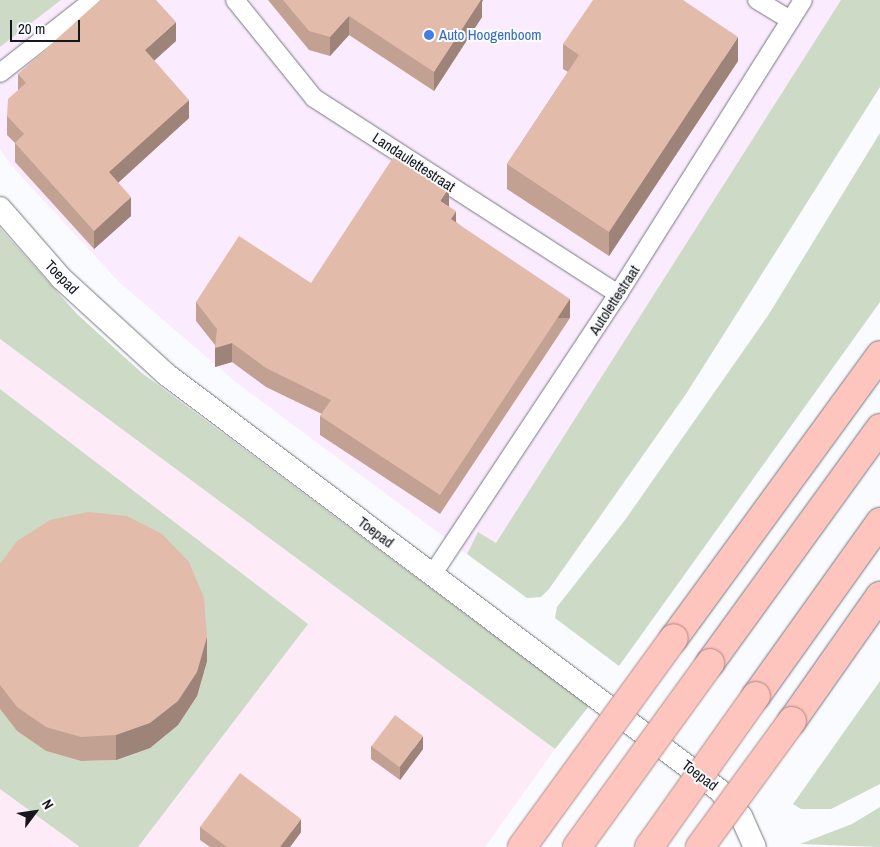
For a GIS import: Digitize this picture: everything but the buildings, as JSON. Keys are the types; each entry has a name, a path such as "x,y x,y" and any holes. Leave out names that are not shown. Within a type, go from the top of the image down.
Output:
{"highway":[{"path":"522,847 877,356"},
{"path":"576,847 880,428"},
{"path":"649,847 880,522"},
{"path":"700,847 880,596"}],"street":[{"path":"0,73 93,0"},
{"name":"Landaulettestraat","path":"235,0 314,98 618,294"},
{"path":"757,0 790,20"},
{"name":"Autolettestraat","path":"432,575 618,294 802,0"},
{"name":"Toepad","path":"0,208 61,278 167,375 719,790 741,816 756,847"}],"shaded area":[{"path":"61,0 841,0 496,544 478,532 467,554 237,383 119,282 11,165 0,149 0,47"},
{"path":"0,339 555,749 485,847 0,847"}],"green space":[{"path":"0,0 61,0 0,47"},
{"path":"841,0 880,0 880,87 686,394 549,589 541,597 527,598 467,554 478,532 496,543"},
{"path":"880,133 880,302 619,666 555,618 557,607 625,520 769,314"},
{"path":"0,228 77,314 142,373 589,706 555,749 0,339"},
{"path":"0,389 308,624 138,847 80,847 0,789 0,709 17,731 46,751 81,761 116,760 150,748 178,725 197,696 207,661 204,622 0,589"},
{"path":"880,681 880,784 831,809 801,809 793,804"},
{"path":"880,807 880,847 800,844 852,824"}],"place":[{"name":"Auto Hoogenboom","path":"429,35"}]}
